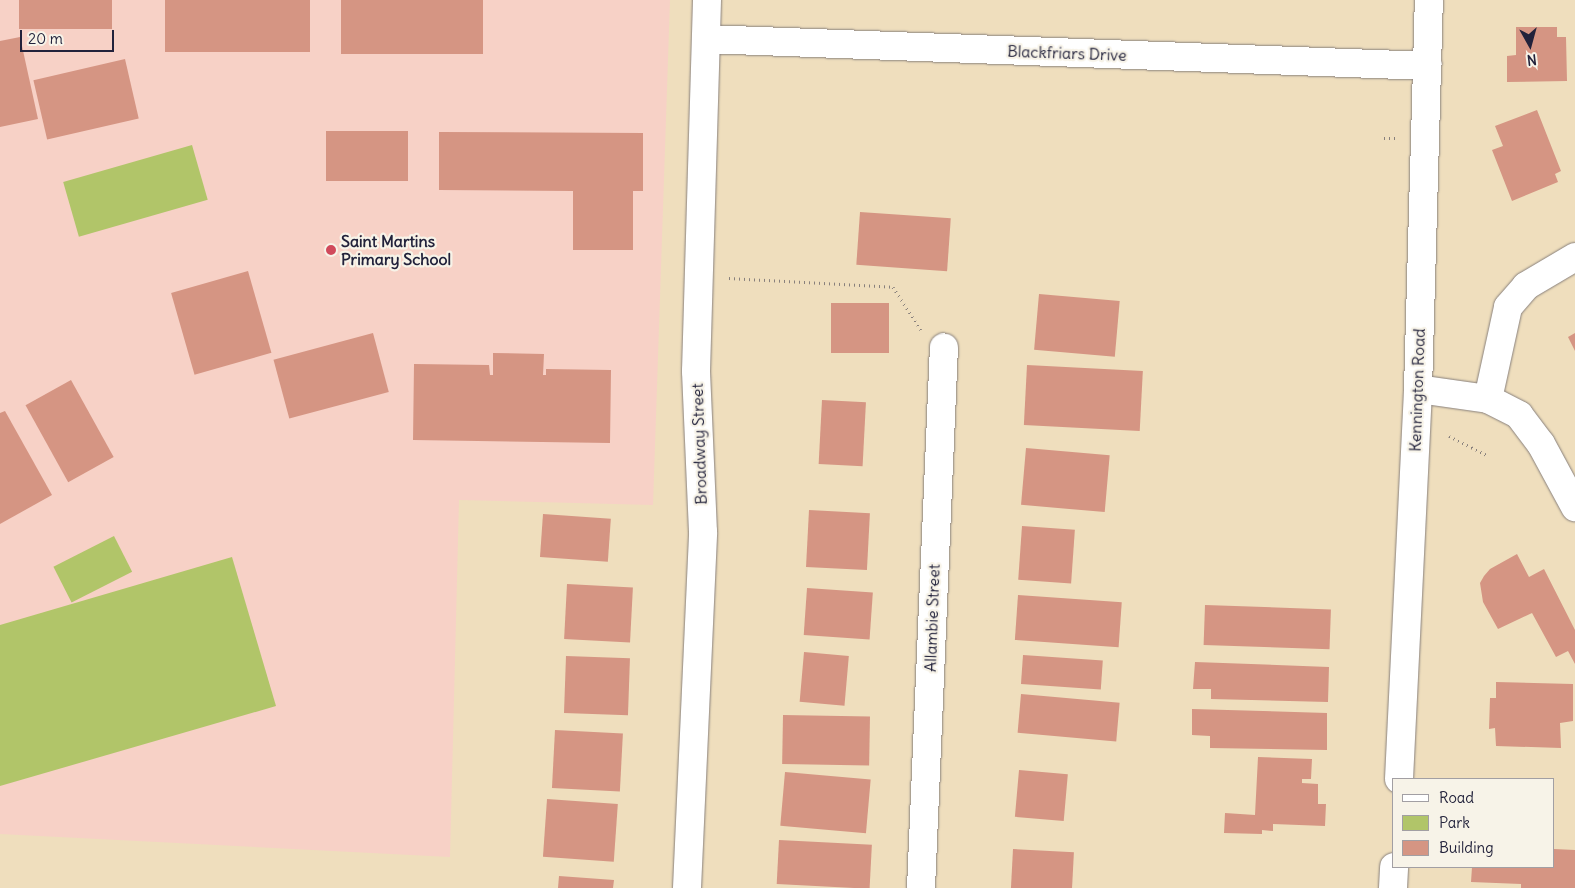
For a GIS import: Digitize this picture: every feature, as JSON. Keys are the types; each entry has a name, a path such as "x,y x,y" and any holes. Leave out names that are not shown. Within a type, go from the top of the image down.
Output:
{"street":[{"name":"Broadway Street","path":"687,888 703,532 696,371 707,0"},
{"name":"Kennington Road","path":"1399,778 1418,389 1429,0"},
{"name":"Blackfriars Drive","path":"706,39 1427,66"},
{"path":"1488,399 1508,307 1526,286 1575,257"},
{"name":"Allambie Street","path":"921,888 944,347"},
{"path":"1418,389 1488,399 1519,415 1541,444 1575,507"},
{"path":"1393,888 1394,868"}],"path":[{"path":"698,277 893,287 918,328 944,347"},
{"path":"1449,436 1487,455"}],"shaded area":[{"name":"Saint Martins Primary School","path":"0,0 670,0 653,505 459,500 450,857 0,834"}],"green space":[{"path":"192,145 208,200 79,237 63,182"},
{"path":"114,536 132,572 72,603 53,567"},
{"path":"232,557 276,706 0,786 0,625"}],"building":[{"path":"19,0 112,0 112,29 19,29"},
{"path":"165,0 310,0 310,52 165,52"},
{"path":"341,0 483,0 483,54 341,54"},
{"path":"1516,27 1557,27 1557,37 1566,37 1567,81 1507,82 1507,56 1516,55"},
{"path":"20,37 38,119 0,127 0,41"},
{"path":"125,59 139,118 47,140 33,80"},
{"path":"1537,110 1561,171 1555,174 1558,182 1512,201 1492,150 1503,146 1495,126"},
{"path":"326,131 408,131 408,181 326,181"},
{"path":"439,132 643,133 643,191 633,191 633,250 573,250 573,191 439,190"},
{"path":"860,212 951,218 947,271 856,265"},
{"path":"248,271 271,353 195,375 171,293"},
{"path":"1039,294 1120,301 1115,357 1034,350"},
{"path":"831,303 889,303 889,353 831,353"},
{"path":"373,333 389,392 289,419 274,360"},
{"path":"1575,333 1575,351 1568,337"},
{"path":"493,353 544,354 543,375 546,375 546,369 611,370 610,443 413,440 414,364 489,365 490,375 493,375"},
{"path":"1027,365 1143,371 1140,431 1024,425"},
{"path":"71,380 114,457 68,482 26,405"},
{"path":"822,400 866,402 863,466 819,464"},
{"path":"5,411 52,495 0,524 0,413"},
{"path":"1026,448 1110,455 1105,512 1021,505"},
{"path":"809,510 870,513 867,570 806,567"},
{"path":"543,514 611,519 608,562 540,557"},
{"path":"1022,526 1075,530 1071,584 1018,580"},
{"path":"1517,554 1529,577 1544,569 1575,630 1575,664 1568,651 1556,657 1532,613 1498,629 1483,602 1480,583 1484,576 1490,569"},
{"path":"567,584 633,587 630,642 564,639"},
{"path":"807,588 873,593 870,639 804,635"},
{"path":"1018,595 1122,602 1119,647 1015,640"},
{"path":"1205,605 1331,609 1330,649 1204,645"},
{"path":"804,652 849,656 844,706 800,702"},
{"path":"1023,655 1103,661 1101,690 1021,684"},
{"path":"566,656 630,658 628,715 564,713"},
{"path":"1195,662 1329,667 1328,702 1211,699 1211,689 1193,689"},
{"path":"1496,682 1573,684 1573,721 1560,723 1561,748 1496,746 1495,728 1489,729 1490,698 1496,698"},
{"path":"1021,694 1120,703 1116,741 1018,733"},
{"path":"1192,709 1327,713 1327,750 1210,748 1210,736 1192,735"},
{"path":"783,715 870,717 869,766 782,764"},
{"path":"555,730 623,734 620,791 552,788"},
{"path":"1258,757 1312,759 1311,779 1302,779 1302,783 1318,784 1318,804 1326,804 1325,826 1273,824 1273,831 1262,830 1262,834 1224,833 1225,813 1255,815"},
{"path":"1019,770 1068,774 1064,821 1015,817"},
{"path":"785,772 871,779 866,833 780,826"},
{"path":"547,799 618,804 614,862 543,857"},
{"path":"779,840 872,845 870,888 777,884"},
{"path":"1013,849 1074,852 1072,888 1011,888"},
{"path":"1555,849 1575,850 1575,888 1521,888 1521,884 1471,882 1472,868 1555,868"},
{"path":"559,876 614,880 613,888 558,888"}],"place":[{"name":"Saint Martins Primary School","path":"331,250"}]}
